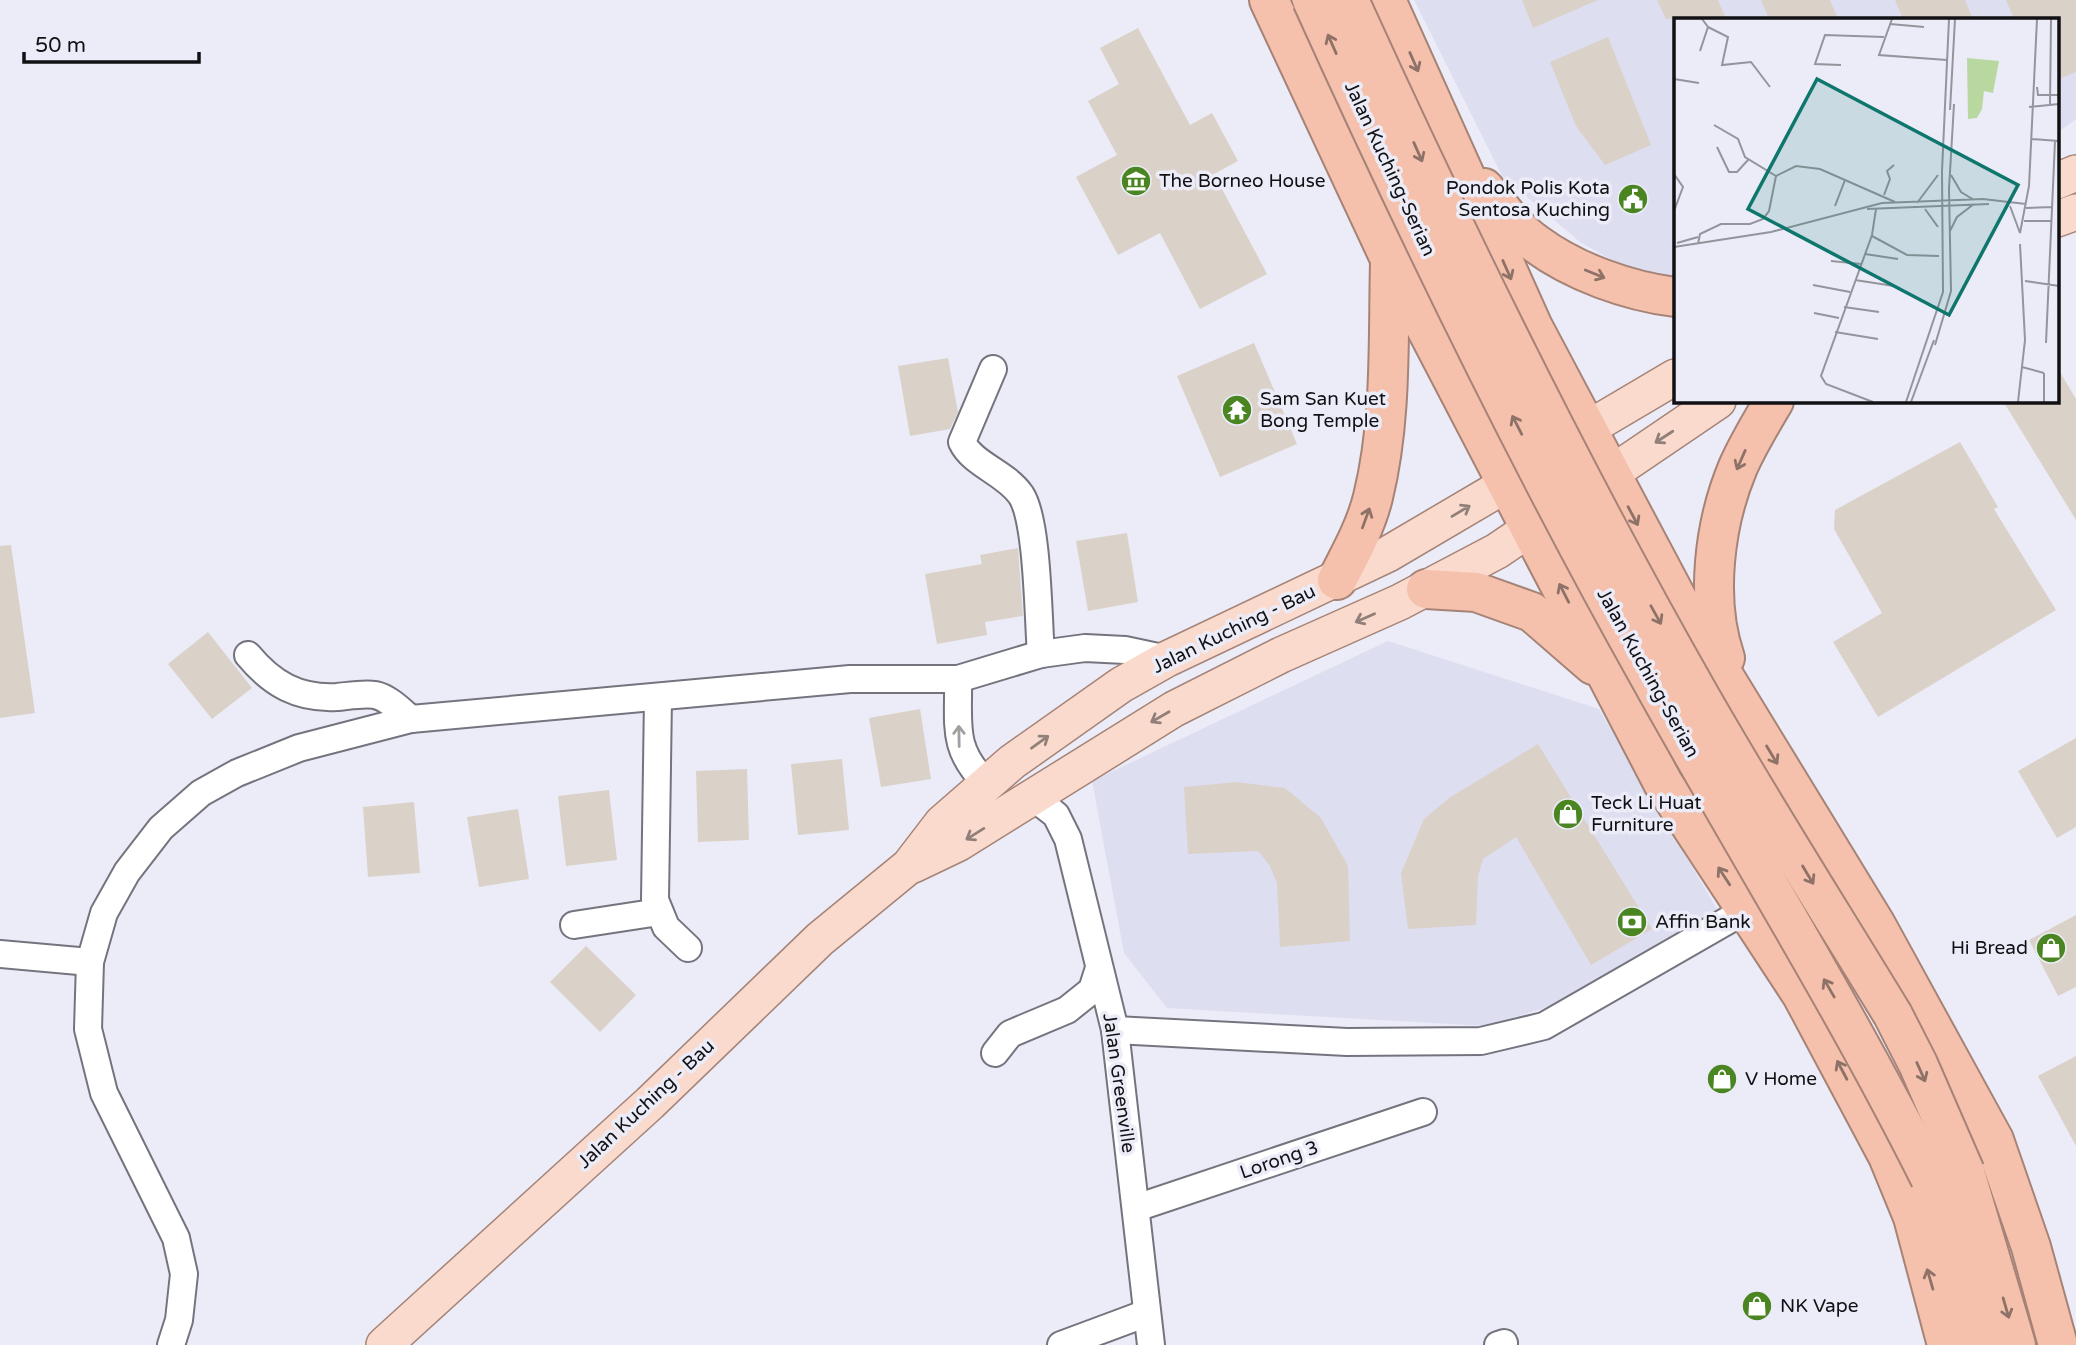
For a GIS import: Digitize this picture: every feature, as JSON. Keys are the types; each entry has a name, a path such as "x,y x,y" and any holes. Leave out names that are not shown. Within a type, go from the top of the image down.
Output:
{"highway":[{"path":"1269,0 1390,259 1663,783 1802,995 1888,1156 1913,1217 1947,1345"},
{"name":"Jalan Kuching-Serian","path":"1312,0 1406,209 1597,581 1846,1018 1947,1175 1956,1252 1981,1345"},
{"name":"Jalan Kuching-Serian","path":"1349,0 1439,200 1581,479 1699,694 1893,1015 1947,1175 2015,1345"},
{"path":"1386,0 1533,327 1610,473 1681,606 1876,925 1994,1140 2031,1247 2058,1345"},
{"path":"1454,151 1513,223 1535,243 1569,264 1615,282 1645,293 1674,297"},
{"path":"1337,580 1359,538 1373,497 1388,402 1390,259"},
{"path":"1741,704 1721,647 1713,610 1716,564 1724,513 1736,470 1773,402"},
{"path":"1426,589 1476,592 1532,612 1608,677"}],"main road":[{"path":"2058,181 2076,173"},
{"path":"2058,219 2076,212"},
{"name":"Jalan Kuching - Bau","path":"384,1345 650,1103 820,939 909,866 942,823 986,783 1121,685 1167,659 1388,554 1507,484 1587,429 1674,378"},
{"name":"Jalan Kuching - Bau","path":"909,866 959,843 1185,703 1426,589 1531,529 1716,402"}],"street":[{"path":"993,369 962,442 966,451 1007,478 1022,497 1030,519 1041,653"},
{"path":"171,1345 179,1320 184,1274 176,1238 104,1093 88,1029 90,962 104,913 127,872 161,828 201,793 237,774 299,748 411,719 850,679 958,679 1041,653 1085,648 1125,650 1167,659"},
{"path":"248,655 262,673 293,692 319,698 374,695 390,701 411,719"},
{"path":"958,679 960,749 966,762 986,783"},
{"path":"658,698 654,879 659,912 666,927 688,948"},
{"name":"Jalan Greenville","path":"1033,797 1056,815 1068,839 1115,1030 1151,1345"},
{"path":"1115,1030 1347,1042 1481,1041 1544,1026 1746,910"},
{"path":"574,925 659,912"},
{"path":"0,954 90,962"},
{"path":"996,1053 1010,1034 1067,1010 1092,990 1099,968"},
{"name":"Lorong 3","path":"1136,1208 1423,1112"},
{"path":"1061,1345 1147,1313"}],"shaded area":[{"path":"1414,0 2076,0 2076,119 2058,132 2058,18 1674,18 1674,278 1645,279 1580,242 1502,176"},
{"path":"1388,641 1599,709 1717,909 1566,1001 1486,1026 1167,1008 1124,953 1092,781"}],"building":[{"path":"1522,0 1598,0 1533,28"},
{"path":"1657,0 1718,0 1726,18 1674,18 1666,19"},
{"path":"1761,0 1830,0 1838,18 1769,18"},
{"path":"1895,0 1965,0 1973,18 1903,18"},
{"path":"2006,0 2076,0 2076,72 2058,80 2058,18 2014,18"},
{"path":"1138,28 1190,125 1212,113 1238,161 1214,174 1267,274 1200,309 1160,233 1118,255 1076,177 1117,155 1088,101 1119,84 1100,48"},
{"path":"1608,37 1651,145 1605,165 1576,126 1550,62"},
{"name":"Sam San Kuet Bong Temple","path":"1254,343 1297,444 1220,477 1177,376"},
{"path":"948,358 958,412 950,429 910,436 898,366"},
{"path":"2058,369 2076,399 2076,520 2004,402 2058,402"},
{"path":"1960,442 1998,507 1994,509 2056,610 1878,717 1833,642 1882,613 1834,529 1835,510"},
{"path":"1127,533 1138,602 1088,611 1076,541"},
{"path":"11,545 35,713 0,718 0,546"},
{"path":"1018,548 1023,616 985,622 987,635 937,644 925,574 982,564 980,555"},
{"path":"208,632 252,688 212,719 168,664"},
{"path":"920,709 931,779 881,787 869,718"},
{"path":"2076,738 2076,827 2057,838 2018,771"},
{"path":"1538,744 1652,929 1591,965 1516,837 1483,859 1478,876 1476,925 1408,929 1401,873 1424,819 1449,798"},
{"path":"842,759 849,830 798,835 791,764"},
{"path":"747,769 749,840 698,842 696,771"},
{"path":"1237,782 1285,788 1321,818 1348,866 1350,941 1280,947 1277,883 1270,866 1258,851 1188,854 1184,787"},
{"path":"609,790 617,860 566,866 558,796"},
{"path":"414,802 420,873 368,877 363,807"},
{"path":"518,809 529,879 479,887 467,817"},
{"path":"2076,915 2076,987 2058,996 2029,940"},
{"path":"586,946 636,995 600,1032 550,982"},
{"path":"2076,1056 2076,1146 2038,1076"}],"place":[{"name":"The Borneo House","path":"1136,181"},
{"name":"Pondok Polis Kota Sentosa Kuching","path":"1633,199"},
{"name":"Sam San Kuet Bong Temple","path":"1237,410"},
{"name":"Teck Li Huat Furniture","path":"1568,814"},
{"name":"Affin Bank","path":"1632,922"},
{"name":"Hi Bread","path":"2051,948"},
{"name":"V Home","path":"1722,1079"},
{"name":"NK Vape","path":"1757,1306"}]}
